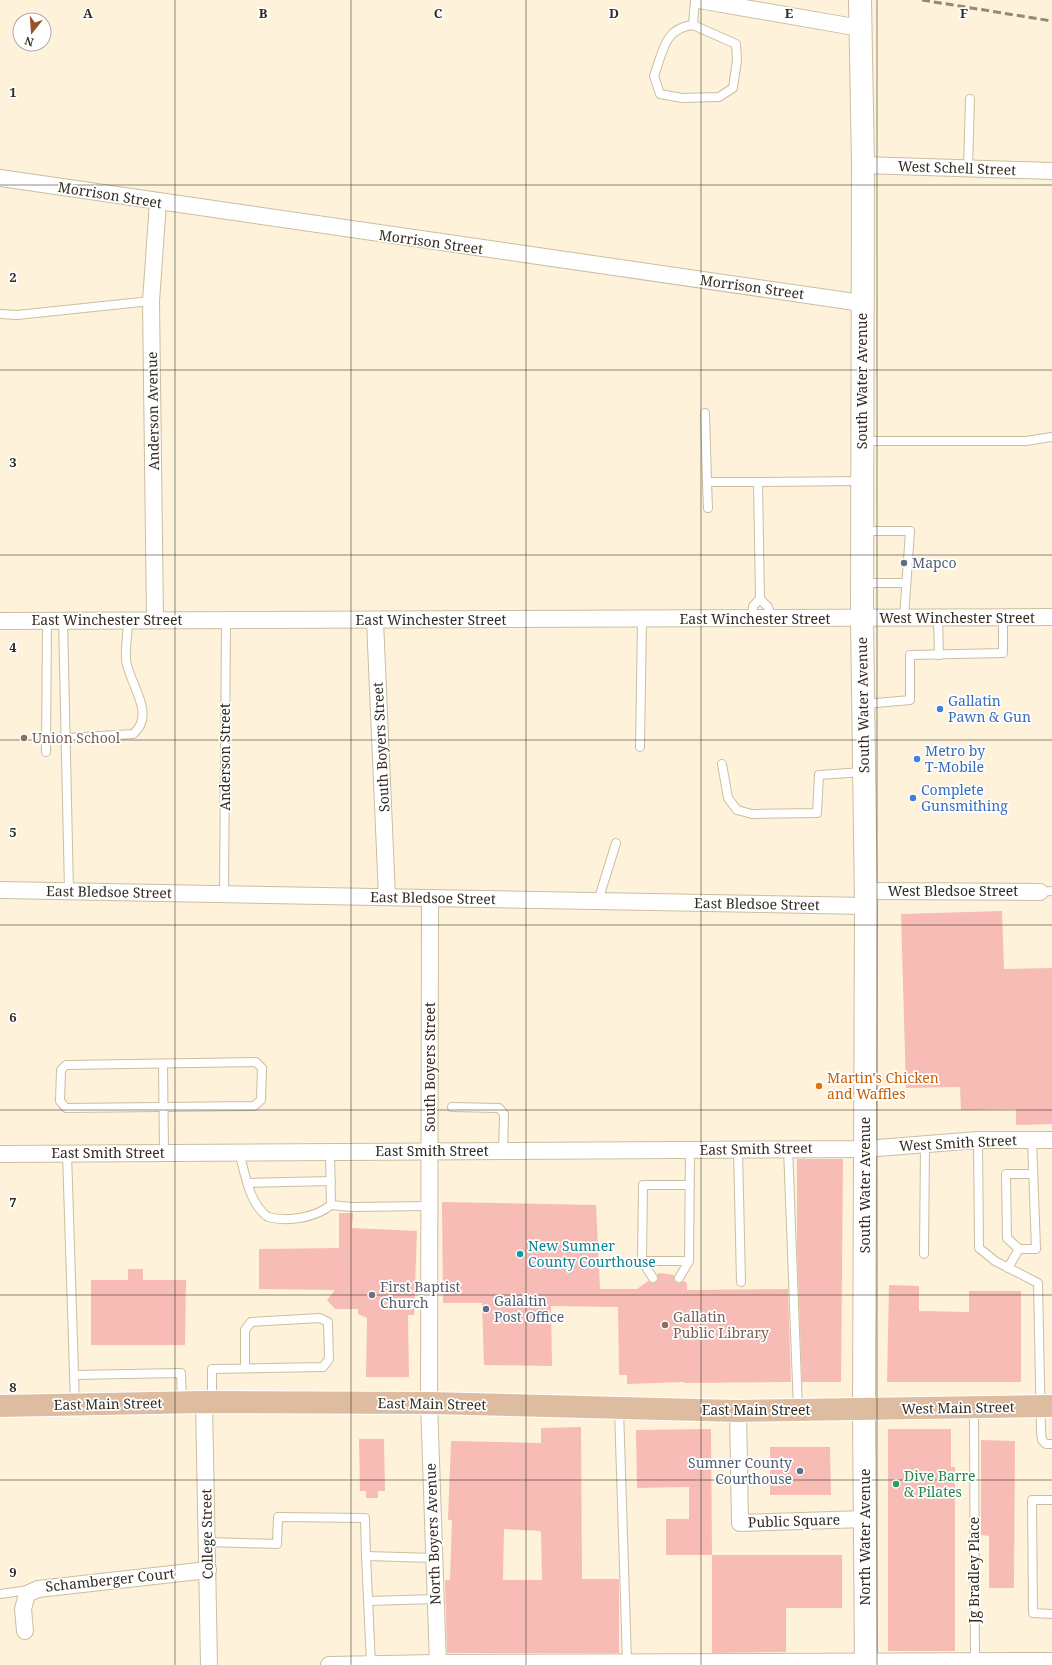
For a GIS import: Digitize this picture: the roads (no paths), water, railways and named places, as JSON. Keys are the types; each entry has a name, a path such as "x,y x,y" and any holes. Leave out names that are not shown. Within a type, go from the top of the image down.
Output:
{"main road":[{"name":"South Water Avenue","path":"860,0 863,165 862,618 866,898 864,1410"},
{"name":"East Main Street","path":"0,1406 182,1403 429,1403 738,1411 864,1410"},
{"name":"West Main Street","path":"864,1410 1047,1406"},
{"name":"North Water Avenue","path":"864,1410 866,1663"}],"street":[{"path":"698,0 860,28"},
{"name":"West Schell Street","path":"863,165 1052,171"},
{"name":"Morrison Street","path":"0,178 862,303"},
{"name":"Anderson Avenue","path":"155,620 151,301 158,202"},
{"name":"West Winchester Street","path":"862,618 1052,617"},
{"name":"East Winchester Street","path":"0,621 375,621 862,618"},
{"name":"South Boyers Street","path":"375,621 387,897"},
{"name":"East Bledsoe Street","path":"0,890 598,901 866,898"},
{"name":"West Bledsoe Street","path":"866,898 1046,892"},
{"name":"South Boyers Street","path":"429,1403 430,898"},
{"name":"West Smith Street","path":"865,1148 978,1140 1052,1140"},
{"name":"East Smith Street","path":"0,1154 865,1148"},
{"name":"College Street","path":"208,1403 209,1665"},
{"name":"North Boyers Avenue","path":"429,1403 438,1664"},
{"name":"Public Square","path":"738,1411 740,1523 865,1519"},
{"name":"Schamberger Court","path":"25,1631 23,1609 27,1594 38,1589 208,1570"},
{"path":"329,1665 583,1664 627,1662 654,1664 751,1664 1052,1661"}],"lane":[{"path":"693,24 695,0"},
{"path":"693,24 736,44 737,60 733,88 719,97 682,98 660,94 654,76 669,35 681,26 693,24"},
{"path":"968,168 970,99"},
{"path":"0,314 17,315 151,301"},
{"path":"705,414 708,508"},
{"path":"862,441 1026,441 1052,436"},
{"path":"707,482 862,481"},
{"path":"758,482 760,599 768,607 772,619"},
{"path":"862,531 910,531 904,618"},
{"path":"863,583 906,583"},
{"path":"752,619 753,606 760,599"},
{"path":"938,618 938,654"},
{"path":"863,704 910,700 910,655 1003,653 1003,618"},
{"path":"46,752 47,620"},
{"path":"64,620 69,891"},
{"path":"66,738 132,734 139,728 143,714 126,660 128,620"},
{"name":"Anderson Street","path":"224,894 226,620"},
{"path":"640,747 642,620"},
{"path":"722,764 728,798 737,810 752,814 817,813 819,775 864,772"},
{"path":"598,901 616,843"},
{"path":"256,1062 262,1068 261,1100 254,1106 66,1108 60,1101 61,1070 66,1065 163,1064 256,1062"},
{"path":"163,1064 164,1153"},
{"path":"452,1107 499,1108 504,1114 503,1150"},
{"path":"978,1140 979,1248 995,1261 1038,1283 1047,1406 1042,1440 1046,1444 1052,1444"},
{"path":"1032,1140 1036,1249 1019,1248 1007,1238 1006,1174 1033,1174"},
{"path":"924,1254 925,1144"},
{"path":"788,1148 798,1410"},
{"path":"738,1149 741,1282"},
{"path":"679,1278 689,1261 690,1150"},
{"path":"239,1152 255,1202 259,1209 268,1217 308,1216 324,1211 331,1205 352,1207 430,1206"},
{"path":"330,1152 331,1205"},
{"path":"67,1154 75,1405"},
{"path":"248,1183 331,1181"},
{"path":"653,1278 642,1261 643,1185 690,1185"},
{"path":"1008,1268 1019,1248"},
{"path":"642,1261 689,1261"},
{"path":"208,1403 212,1369 323,1367 329,1359 328,1322 320,1318 252,1322 246,1330 245,1368"},
{"path":"74,1375 181,1373 182,1403"},
{"path":"619,1408 627,1662"},
{"name":"Jg Bradley Place","path":"974,1408 975,1661"},
{"path":"1052,1500 1032,1500 1032,1508 1033,1613 1052,1614"},
{"path":"208,1542 277,1544 278,1517 365,1518 371,1664"},
{"path":"366,1556 434,1558"},
{"path":"0,1594 38,1589"},
{"path":"368,1601 436,1599"}],"railway":[{"path":"922,0 1052,21"}],"place":[{"name":"Mapco","path":"904,563"},
{"name":"Gallatin Pawn & Gun","path":"940,709"},
{"name":"Union School","path":"24,738"},
{"name":"Metro by T-Mobile","path":"917,759"},
{"name":"Complete Gunsmithing","path":"913,798"},
{"name":"Martin's Chicken and Waffles","path":"819,1086"},
{"name":"New Sumner County Courthouse","path":"520,1254"},
{"name":"First Baptist Church","path":"372,1295"},
{"name":"Galaltin Post Office","path":"486,1309"},
{"name":"Gallatin Public Library","path":"665,1325"},
{"name":"Sumner County Courthouse","path":"800,1471"},
{"name":"Dive Barre & Pilates","path":"896,1484"}]}
